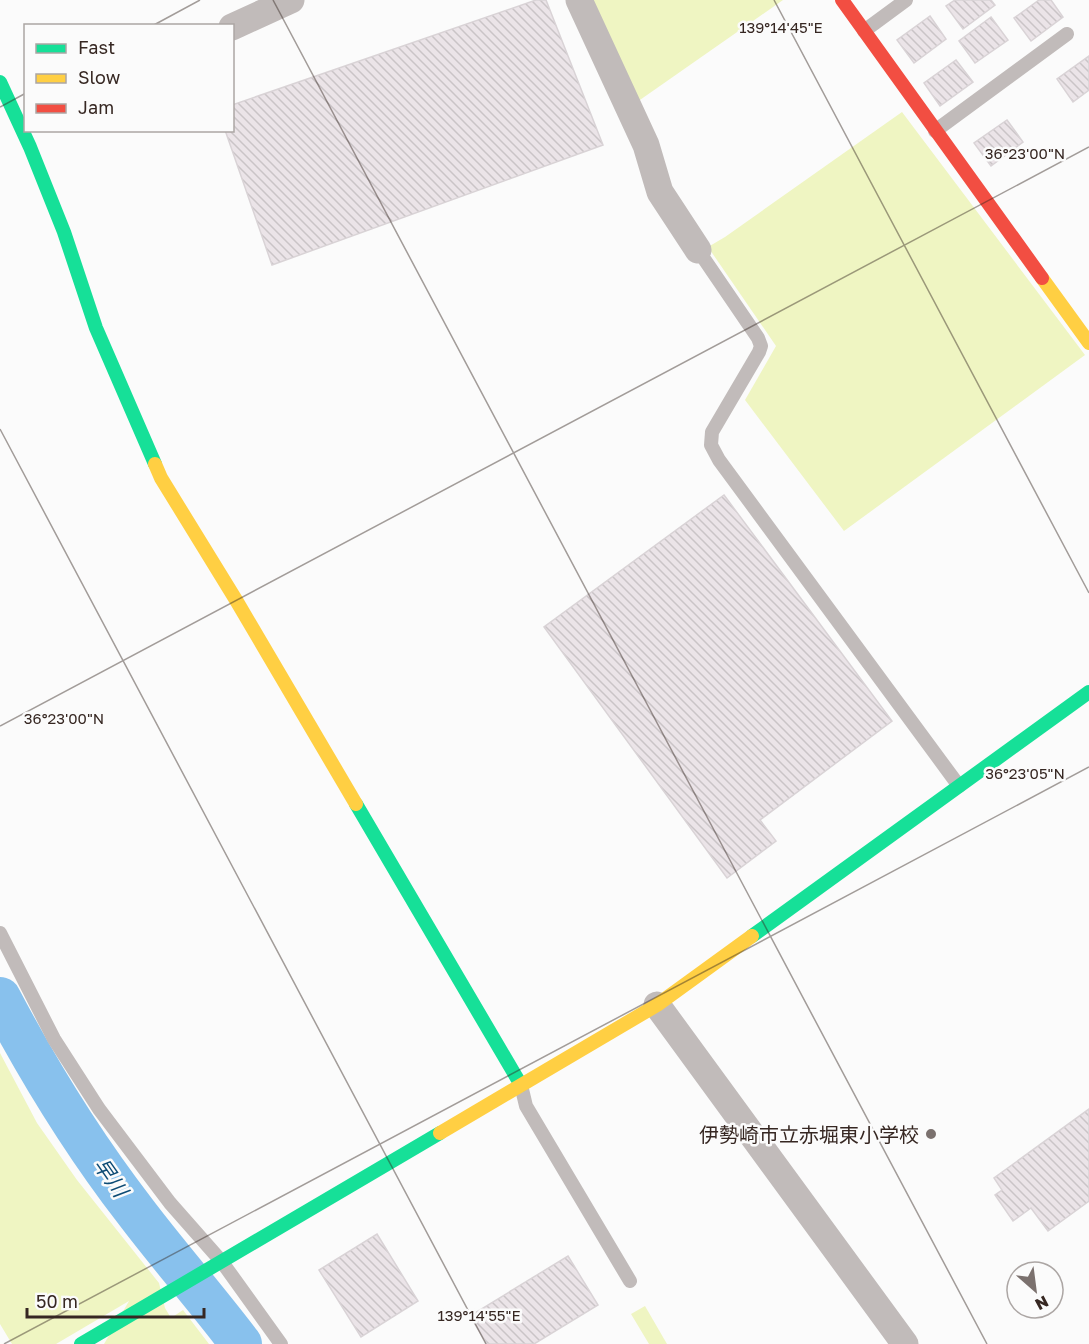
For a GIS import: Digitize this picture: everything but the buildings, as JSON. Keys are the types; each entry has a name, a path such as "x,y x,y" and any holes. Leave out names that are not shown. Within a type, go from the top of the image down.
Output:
{"street":[{"path":"234,26 260,7 291,0"},
{"path":"579,0 646,145 660,192 698,250"},
{"path":"842,0 1089,344"},
{"path":"0,81 15,126 79,273 96,328 161,478 236,600 521,1085"},
{"path":"81,1344 657,1005 1089,692"},
{"path":"657,1005 905,1344"}],"lane":[{"path":"864,31 906,0"},
{"path":"935,131 1067,34"},
{"path":"698,250 758,338 761,346 712,432 711,445 719,460 959,786"},
{"path":"0,933 54,1039 99,1109 217,1265 281,1344"},
{"path":"521,1085 526,1106 630,1281"}],"green space":[{"path":"588,0 783,0 637,102"},
{"path":"902,112 1085,355 844,531 745,400 776,346 708,247"},
{"path":"0,1053 37,1123 77,1180 159,1283 165,1308 171,1318 183,1310 209,1344 104,1344 129,1301 56,1344 12,1344 0,1324"},
{"path":"645,1306 667,1344 649,1344 631,1314"}],"waterway":[{"name":"早川","path":"0,998 46,1081 116,1186 241,1344"}],"traffic: fast":[{"path":"0,82 30,147 64,232 96,328 155,464"},
{"path":"752,936 1089,692"},
{"path":"356,804 521,1085"},
{"path":"81,1344 440,1133"}],"traffic: slow":[{"path":"1042,278 1089,343"},
{"path":"155,464 161,478 356,804"},
{"path":"440,1133 657,1005 752,936"}],"traffic: jam":[{"path":"842,0 1042,278"}],"place":[{"name":"伊勢崎市立赤堀東小学校","path":"931,1134"}]}
